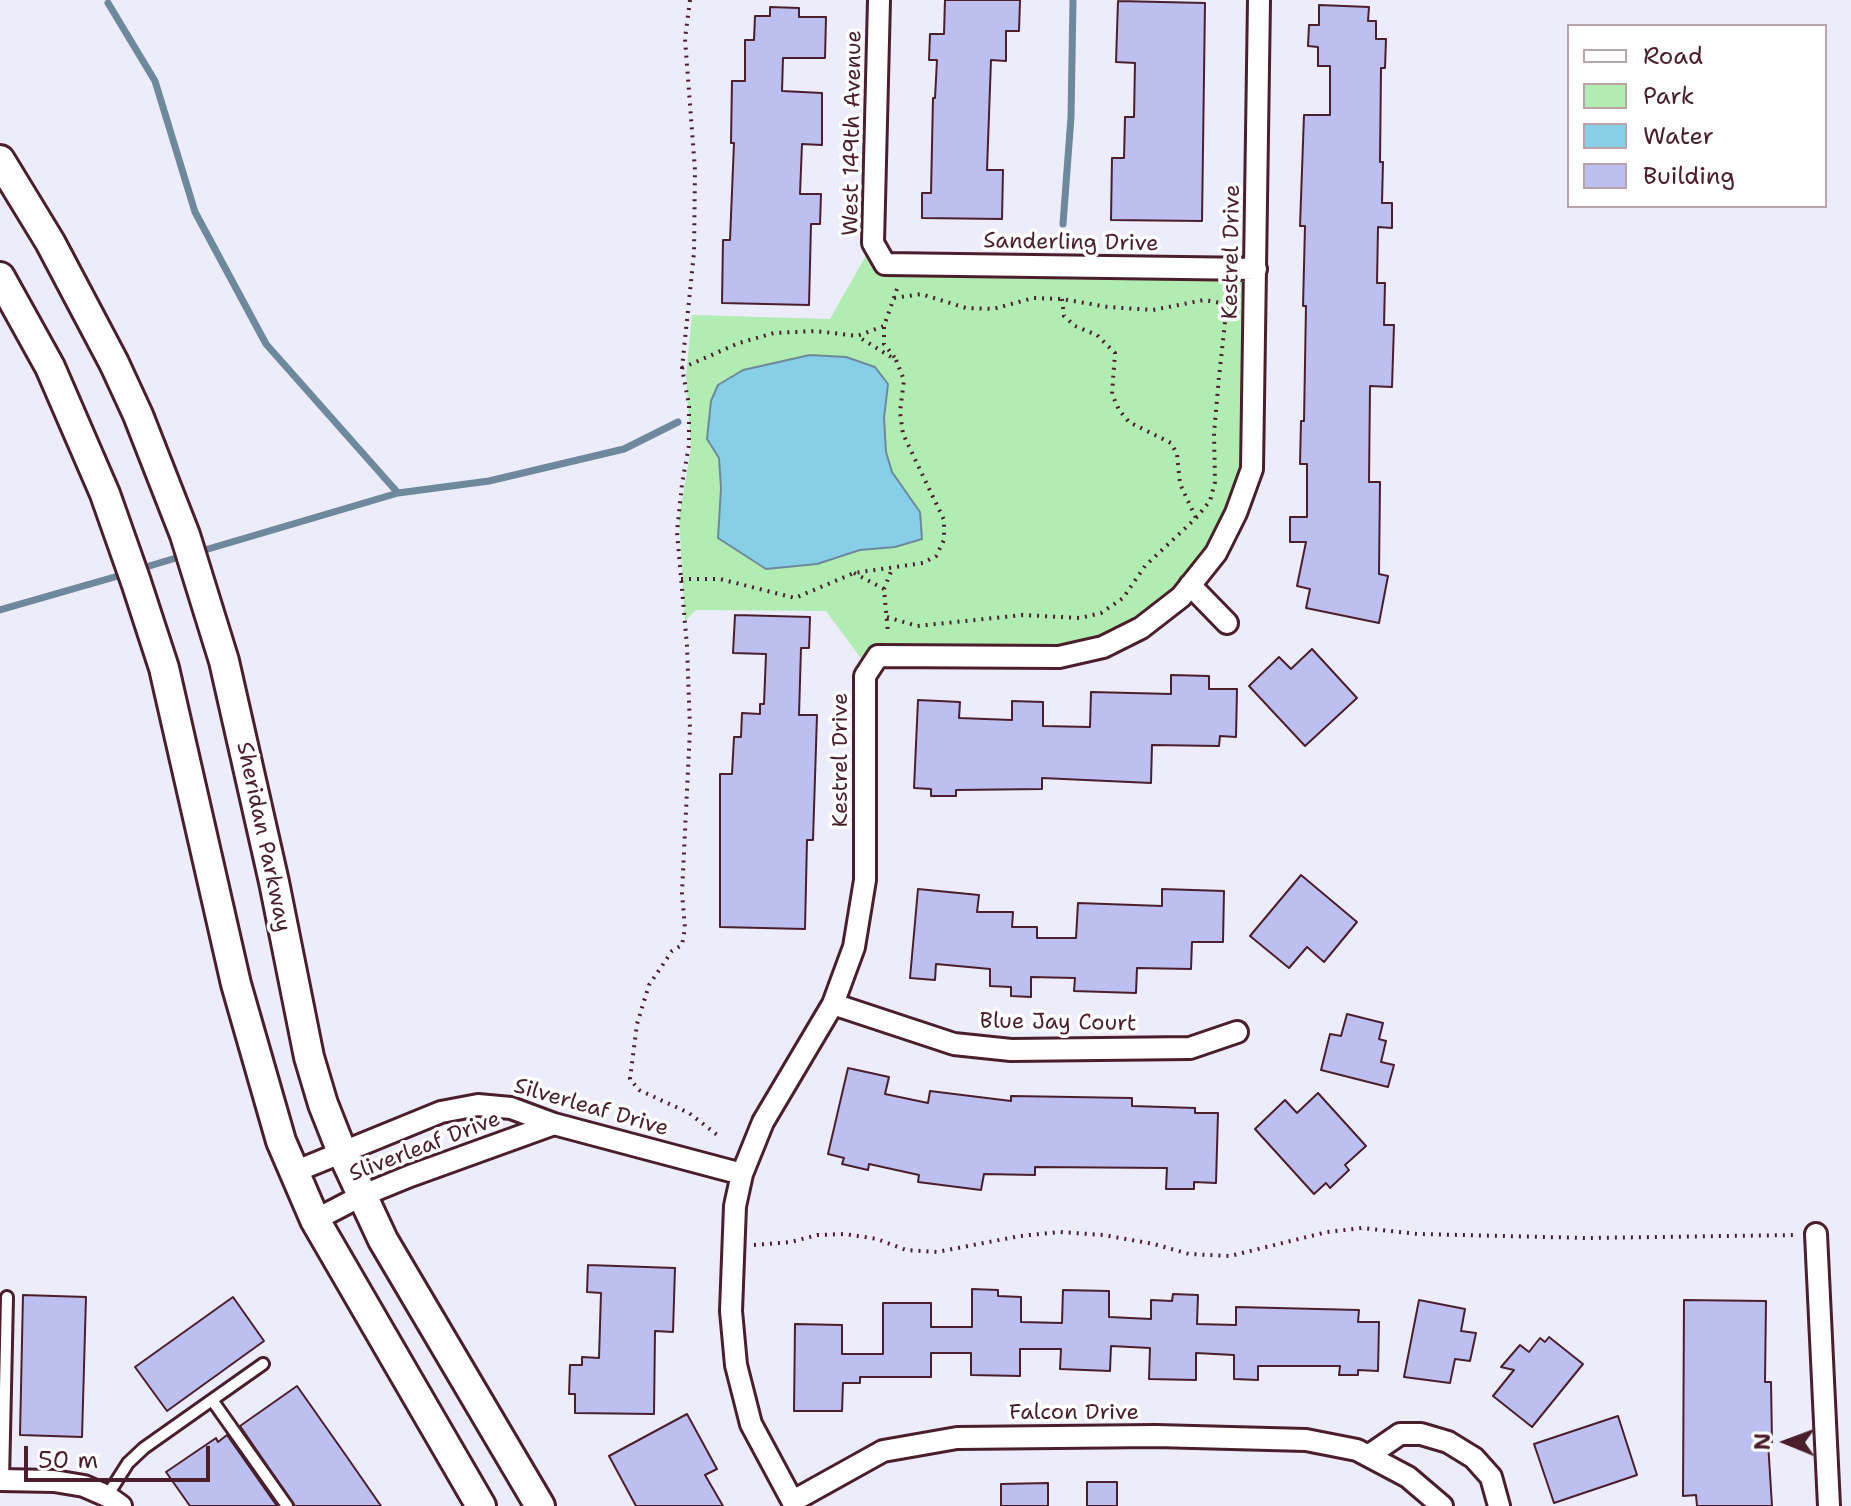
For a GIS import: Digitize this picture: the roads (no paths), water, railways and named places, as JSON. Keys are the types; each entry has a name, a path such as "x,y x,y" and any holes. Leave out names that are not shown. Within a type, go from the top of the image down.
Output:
{"main road":[{"name":"Sheridan Parkway","path":"0,160 72,283 138,415 185,535 224,661 274,882 309,1057 342,1152 383,1240 540,1506"},
{"path":"0,277 50,367 121,537 164,668 236,984 277,1128 294,1172 315,1220 481,1506"}],"street":[{"name":"West 149th Avenue","path":"879,0 873,243 895,264"},
{"name":"Kestrel Drive","path":"794,1503 751,1424 736,1365 731,1311 735,1206 742,1174 763,1122 833,1004 854,947 865,880 865,676 878,656 1059,657 1103,647 1141,628 1181,597 1216,553 1236,513 1252,469 1259,0"},
{"name":"Sanderling Drive","path":"895,264 1256,269"},
{"path":"1190,585 1227,623"},
{"name":"Blue Jay Court","path":"833,1004 954,1044 1011,1050 1190,1048 1237,1032"},
{"name":"Silverleaf Drive","path":"294,1172 441,1112 478,1105 511,1108 554,1124 742,1174"},
{"name":"Sliverleaf Drive","path":"315,1220 361,1196 490,1145 554,1124"},
{"path":"1816,1234 1829,1506"},
{"path":"1368,1456 1400,1434 1421,1434 1448,1442 1474,1458 1491,1477 1499,1506"},
{"name":"Falcon Drive","path":"794,1503 883,1451 957,1438 1156,1436 1306,1440 1357,1450 1408,1477 1442,1506"},
{"path":"2,1480 54,1481 84,1486 114,1501"}],"lane":[{"path":"2,1480 7,1297"},
{"path":"114,1501 128,1463 144,1448 263,1364"},
{"path":"212,1400 287,1506"}],"water":[{"path":"810,355 846,357 875,367 888,384 884,418 886,452 892,472 920,512 922,539 895,547 860,550 817,564 766,569 718,538 719,458 707,439 711,401 718,385 743,370"}],"waterway":[{"path":"1063,224 1071,117 1073,0"},
{"path":"108,3 155,81 195,212 266,344 398,493 489,481 624,449 678,422"},
{"path":"198,552 398,493"},
{"path":"136,570 186,555"},
{"path":"0,610 125,574"}]}
